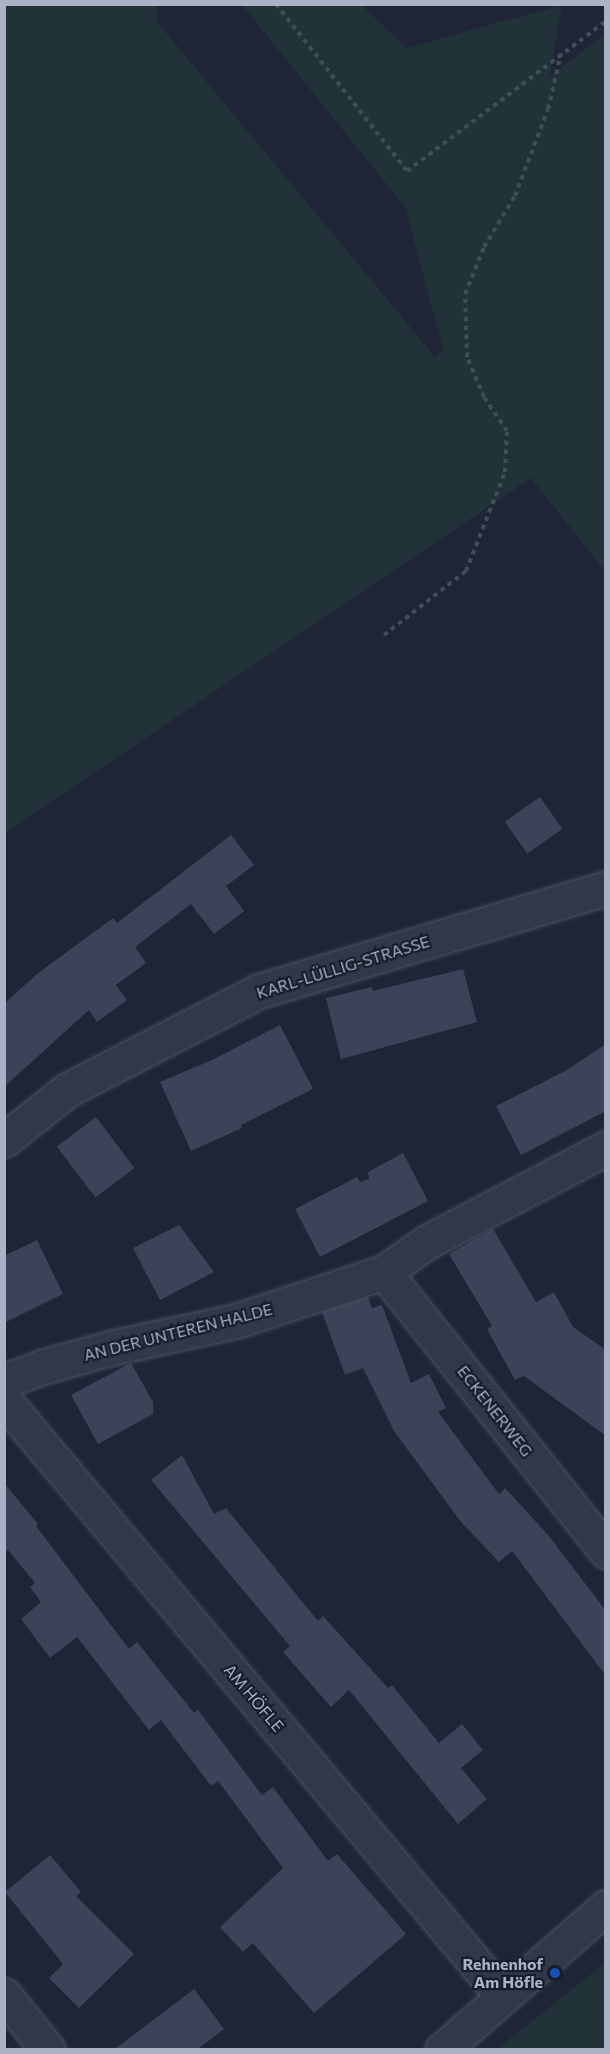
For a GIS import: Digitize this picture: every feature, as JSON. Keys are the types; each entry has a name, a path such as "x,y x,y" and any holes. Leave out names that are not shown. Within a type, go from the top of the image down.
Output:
{"street":[{"name":"KARL-LÜLLIG-STRASSE","path":"4,1140 67,1090 259,991 606,888"},
{"name":"AN DER UNTEREN HALDE","path":"4,1382 42,1367 110,1348 236,1321 384,1272 427,1242 606,1148"},
{"name":"ECKENERWEG","path":"384,1272 606,1551"},
{"name":"AM HÖFLE","path":"4,1400 502,1996"},
{"path":"442,2049 606,1907"},
{"path":"4,1995 48,2049"}],"path":[{"path":"276,4 407,171 606,21"},
{"path":"384,635 466,571 505,472 507,431 484,397 467,357 465,294 484,247 515,196 548,109 561,54"}],"shaded area":[{"path":"5,4 156,5 158,23 435,357 443,349 405,207 242,5 362,5 406,48 562,5 550,76 605,34 606,572 531,478 5,833"},
{"path":"605,1963 605,2049 497,2049"}],"building":[{"path":"540,797 562,829 527,854 505,822"},
{"path":"231,835 254,865 226,886 244,911 214,934 191,904 135,947 146,963 116,985 127,1000 97,1022 89,1010 4,1087 4,1004 37,974 113,918 117,923"},
{"path":"463,969 477,1022 341,1059 326,998 372,987 373,991"},
{"path":"280,1025 313,1089 241,1125 242,1128 191,1151 160,1082 212,1060"},
{"path":"606,1044 606,1111 521,1155 496,1106 565,1071"},
{"path":"96,1117 135,1168 95,1198 57,1146"},
{"path":"403,1153 428,1201 320,1257 295,1209 357,1177 360,1182 369,1179 368,1172"},
{"path":"179,1225 214,1272 160,1300 133,1248"},
{"path":"493,1229 536,1302 554,1292 573,1327 606,1350 606,1436 524,1376 515,1380 487,1329 492,1326 449,1254"},
{"path":"37,1240 63,1294 4,1323 4,1256"},
{"path":"368,1297 372,1308 382,1305 411,1383 429,1374 446,1408 438,1412 499,1494 505,1488 549,1536 606,1611 606,1676 512,1551 499,1562 461,1522 394,1431 363,1368 345,1375 322,1312"},
{"path":"131,1363 153,1402 153,1414 98,1444 71,1395"},
{"path":"182,1455 214,1514 226,1508 318,1621 323,1616 388,1688 392,1685 439,1743 462,1724 483,1750 461,1768 487,1799 458,1824 349,1690 331,1707 283,1652 290,1646 151,1480"},
{"path":"4,1483 38,1524 36,1526 129,1649 137,1642 194,1713 198,1710 262,1795 273,1787 328,1861 337,1854 406,1934 314,2013 253,1943 243,1952 220,1927 283,1868 218,1781 211,1786 161,1720 149,1730 77,1637 50,1658 21,1619 41,1602 30,1587 35,1583 8,1550 4,1553"},
{"path":"50,1855 81,1892 76,1896 134,1954 79,2008 49,1978 63,1964 5,1892"},
{"path":"194,1989 224,2029 198,2049 115,2049"}],"place":[{"name":"Rehnenhof Am Höfle","path":"555,1973"}]}
